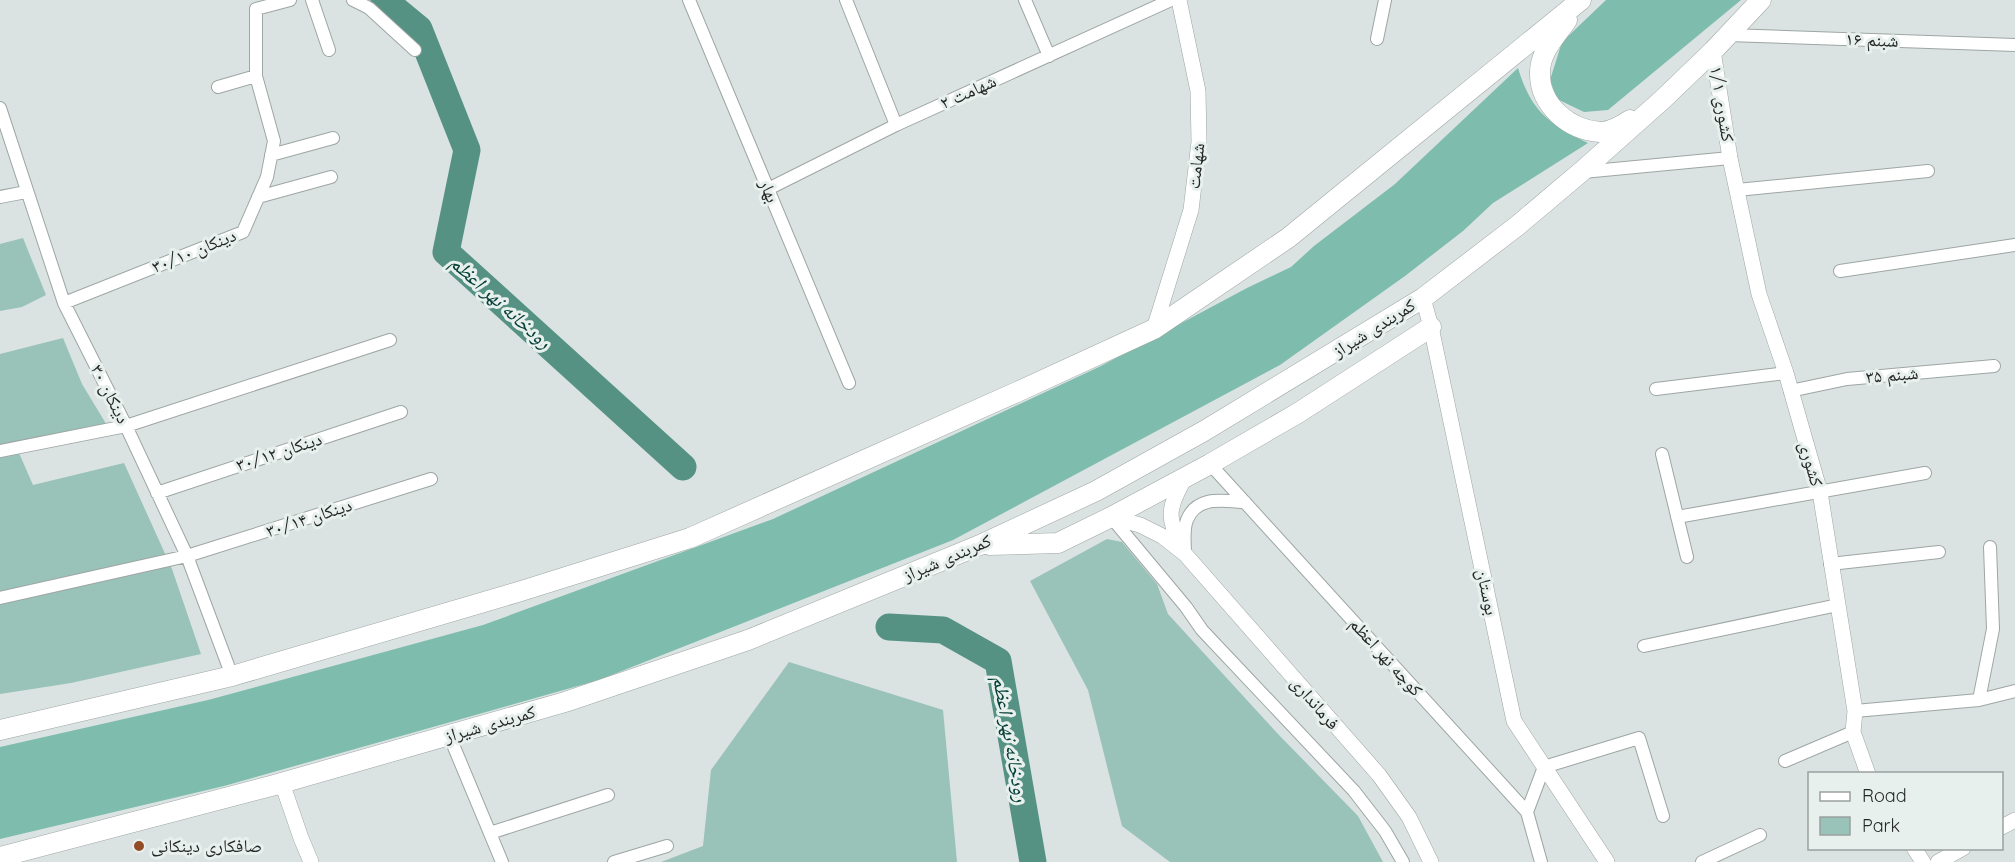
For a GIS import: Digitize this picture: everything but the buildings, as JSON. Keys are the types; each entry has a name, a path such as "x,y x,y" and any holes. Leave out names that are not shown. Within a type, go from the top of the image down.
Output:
{"highway":[{"path":"0,730 232,676 518,592 690,538 1154,329 1288,238 1581,0"},
{"path":"1581,0 1544,53 1540,72 1542,92 1554,110 1572,124 1601,132 1618,128 1662,100"},
{"name":"کمربندی شیراز","path":"0,857 282,783 565,702 748,640 980,545 1096,491 1204,431 1423,298 1517,226 1581,172 1662,100 1761,0"},
{"path":"980,545 1058,543 1210,464 1298,413 1431,327"}],"street":[{"name":"۳۰/۱۰ دینکان","path":"64,303 243,232 267,177 274,141 256,76 256,9 290,0"},
{"path":"312,0 329,50"},
{"path":"352,0 369,8 415,50"},
{"name":"بهار","path":"689,0 849,383"},
{"path":"846,0 896,125"},
{"path":"1025,0 1048,56"},
{"name":"۲ شهامت","path":"768,189 896,125 1171,0"},
{"name":"شهامت","path":"1154,329 1191,210 1199,142 1198,91 1179,0"},
{"path":"1377,39 1385,0"},
{"name":"۱۶ شبنم","path":"1728,35 2015,45"},
{"name":"۱/۱ کشوری","path":"1713,51 1730,158"},
{"path":"218,87 256,76"},
{"name":"۳۰ دینکان","path":"0,108 64,303 126,426 187,556 232,676"},
{"path":"271,155 333,138"},
{"path":"1581,172 1730,158"},
{"name":"کشوری","path":"1730,158 1759,294 1786,373 1820,492 1830,564 1856,711 1853,732 1867,772"},
{"path":"1737,190 1928,171"},
{"path":"258,197 331,177"},
{"path":"0,197 26,192"},
{"path":"1840,271 2015,245"},
{"name":"بوستان","path":"1423,298 1514,721 1606,862"},
{"path":"0,451 126,426 390,340"},
{"name":"۳۵ شبنم","path":"1790,391 1847,380 1994,366"},
{"path":"1656,389 1786,373"},
{"name":"۳۰/۱۲ دینکان","path":"157,493 401,412"},
{"path":"1662,454 1687,557"},
{"name":"کوچه نهر اعظم","path":"1210,464 1527,812"},
{"path":"1677,517 1925,473"},
{"name":"فرمانداری","path":"1185,478 1173,498 1171,525 1185,555"},
{"name":"۳۰/۱۴ دینکان","path":"0,598 187,556 431,479"},
{"path":"1185,555 1186,521 1195,507 1209,500 1245,502"},
{"path":"1111,517 1186,607 1202,630 1354,790 1385,831 1403,862"},
{"name":"فرمانداری","path":"1111,517 1140,525 1162,536 1185,555 1379,776 1409,817 1431,862"},
{"path":"1979,700 1993,629 1990,547"},
{"path":"1830,564 1939,552"},
{"path":"1644,646 1838,605"},
{"path":"1856,711 1979,700 2015,691"},
{"path":"1785,761 1853,732"},
{"path":"449,735 502,862"},
{"path":"1541,862 1527,812 1544,767 1638,738 1664,816"},
{"path":"282,783 311,862"},
{"path":"490,833 608,795"},
{"path":"1702,862 1760,835"},
{"path":"614,862 667,846"},
{"path":"1938,862 1961,850"}],"green space":[{"path":"1606,0 1741,0 1608,110 1584,112 1557,99 1550,80 1562,42"},
{"path":"1518,68 1529,95 1543,114 1562,129 1588,143 1493,203 1463,231 1405,276 1280,365 953,540 599,680 224,786 0,839 0,747 208,700 483,625 773,519 1101,366 1291,267 1314,246 1395,184"},
{"path":"23,238 46,295 22,307 0,311 0,244"},
{"path":"63,338 82,384 108,427 19,453 33,485 124,463 172,569 201,654 71,683 0,694 0,354"},
{"path":"1107,539 1122,542 1157,584 1168,614 1277,733 1358,816 1383,862 1170,862 1122,826 1088,690 1030,581"},
{"path":"789,662 943,710 957,862 661,862 703,846 711,770"}],"waterway":[{"name":"رودخانه نهر اعظم","path":"384,0 419,29 467,150 446,252 683,467"},
{"name":"رودخانه نهر اعظم","path":"889,627 943,630 998,661 1033,862"}],"place":[{"name":"صافکاری دینکانی","path":"139,846"}]}
